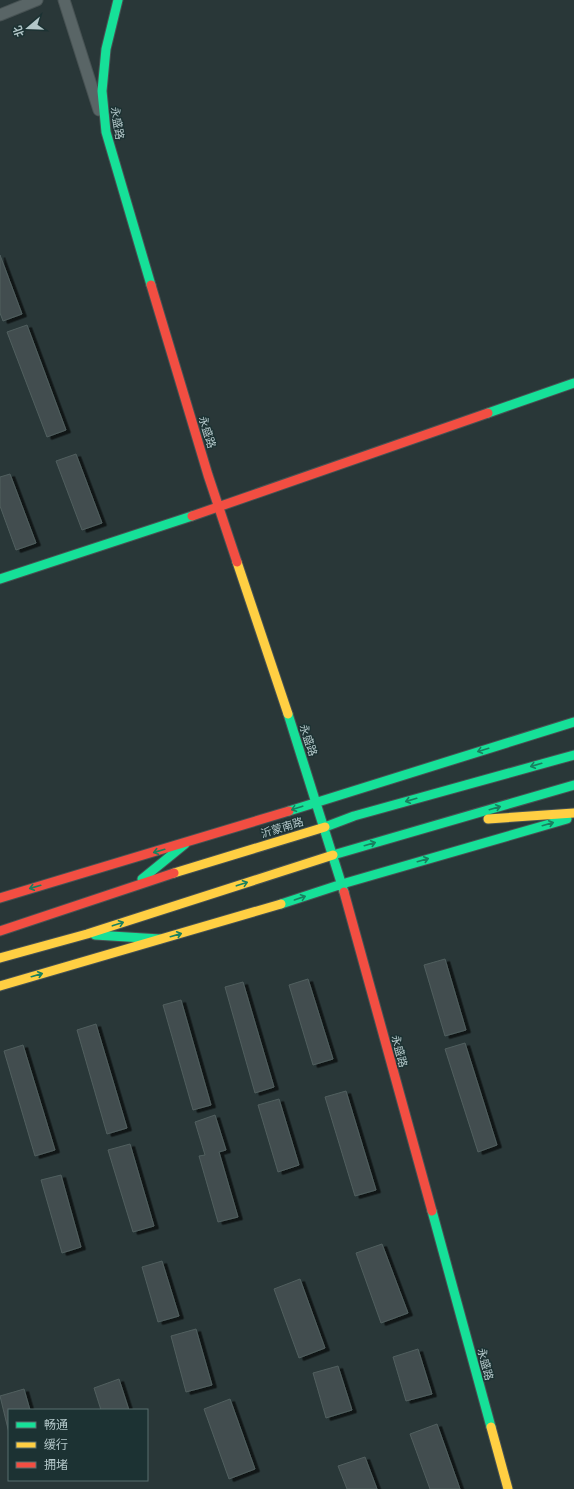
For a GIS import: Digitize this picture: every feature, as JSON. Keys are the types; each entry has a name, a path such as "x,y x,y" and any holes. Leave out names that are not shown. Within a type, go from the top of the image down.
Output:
{"main road":[{"name":"永盛路","path":"118,0 106,48 102,91 106,132 218,506 317,802 342,884 508,1489"},
{"path":"0,579 218,506 574,383"},
{"path":"0,898 185,844 574,722"},
{"name":"沂蒙南路","path":"0,931 137,884 325,827 354,816 574,755"},
{"path":"0,958 87,934 333,855 574,785"},
{"path":"448,822 574,813"},
{"path":"0,986 298,899 342,884 574,817"},
{"path":"137,884 185,844"},
{"path":"87,934 160,939"}],"street":[{"path":"0,15 37,0"},
{"path":"64,0 106,132"}],"building":[{"path":"0,255 22,314 3,321 0,313"},
{"path":"27,325 66,430 47,437 7,332"},
{"path":"76,454 102,523 82,530 56,461"},
{"path":"10,474 36,543 16,550 0,506 0,477"},
{"path":"445,959 466,1030 445,1036 424,965"},
{"path":"308,979 333,1059 313,1065 289,985"},
{"path":"243,982 274,1087 255,1093 225,987"},
{"path":"181,1000 211,1105 193,1110 163,1005"},
{"path":"96,1024 127,1128 107,1134 77,1030"},
{"path":"465,1043 497,1145 478,1152 445,1049"},
{"path":"23,1045 55,1150 35,1156 4,1051"},
{"path":"346,1091 376,1190 355,1196 325,1097"},
{"path":"279,1099 299,1165 278,1172 258,1105"},
{"path":"215,1115 226,1150 219,1152 238,1217 218,1222 199,1156 205,1155 195,1122"},
{"path":"130,1144 154,1226 133,1232 108,1150"},
{"path":"61,1175 81,1247 62,1253 41,1180"},
{"path":"382,1244 408,1313 381,1323 356,1253"},
{"path":"162,1261 179,1316 158,1322 142,1267"},
{"path":"300,1279 325,1348 299,1358 274,1289"},
{"path":"196,1329 212,1385 186,1392 171,1336"},
{"path":"418,1349 432,1394 406,1401 393,1357"},
{"path":"338,1366 352,1410 326,1418 313,1373"},
{"path":"119,1379 129,1409 101,1409 94,1388"},
{"path":"24,1389 30,1409 8,1409 8,1429 0,1396"},
{"path":"230,1399 255,1469 229,1479 204,1409"},
{"path":"437,1424 460,1489 430,1489 410,1434"},
{"path":"365,1457 377,1489 347,1489 338,1466"}],"traffic: fast":[{"path":"118,0 106,49 102,91 106,132 151,285"},
{"path":"488,413 574,383"},
{"path":"0,579 192,516"},
{"path":"288,714 344,892"},
{"path":"289,811 574,722"},
{"path":"325,827 354,816 574,755"},
{"path":"333,855 574,785"},
{"path":"281,904 342,884 567,819"},
{"path":"142,879 185,844"},
{"path":"95,935 160,939"},
{"path":"432,1211 491,1427"}],"traffic: slow":[{"path":"237,562 288,714"},
{"path":"488,819 574,813"},
{"path":"174,873 325,827"},
{"path":"0,958 87,934 333,855"},
{"path":"0,986 281,904"},
{"path":"491,1427 508,1489"}],"traffic: jam":[{"path":"151,285 208,475 237,562"},
{"path":"192,516 488,413"},
{"path":"0,898 289,811"},
{"path":"0,931 174,873"},
{"path":"344,892 432,1211"}]}
